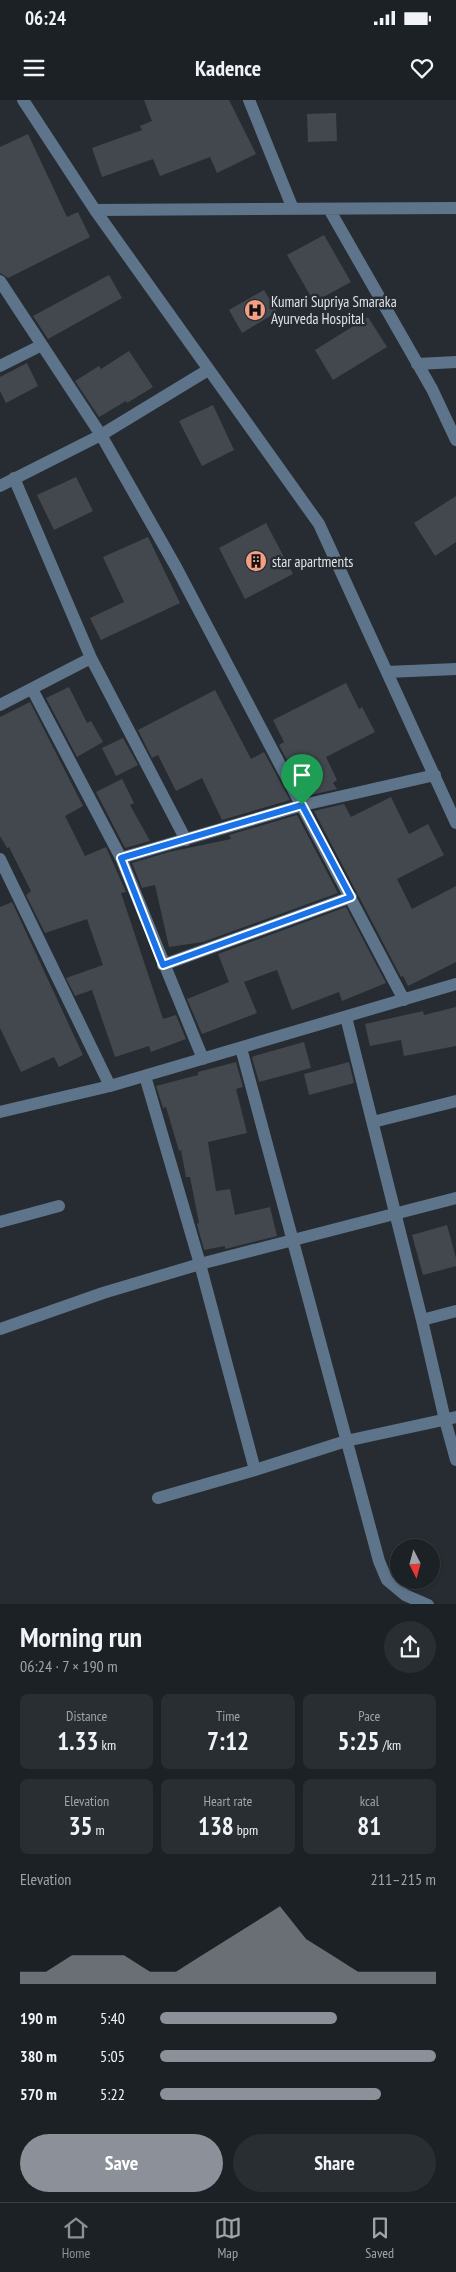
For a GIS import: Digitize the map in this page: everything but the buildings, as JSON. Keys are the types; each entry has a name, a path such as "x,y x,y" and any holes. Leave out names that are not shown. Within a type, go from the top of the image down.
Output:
{"street":[{"path":"24,100 95,210 319,524 435,775 453,809 456,823"},
{"path":"249,100 293,209"},
{"path":"95,210 456,208"},
{"path":"329,209 432,389 456,440"},
{"path":"0,281 101,435 176,567 404,1000"},
{"path":"0,366 42,345"},
{"path":"417,364 456,362"},
{"path":"0,486 101,435 208,370"},
{"path":"14,478 91,658 186,840"},
{"path":"0,705 91,658"},
{"path":"387,672 456,669"},
{"path":"32,689 121,858 163,965 203,1059"},
{"path":"121,858 302,805 435,775"},
{"path":"0,859 110,1086"},
{"path":"163,965 351,897"},
{"path":"0,1112 110,1086 456,984"},
{"path":"346,1017 422,1320 450,1419 456,1460"},
{"path":"241,1048 379,1561 387,1580 405,1595 428,1604"},
{"path":"145,1076 200,1264 255,1470"},
{"path":"373,1122 456,1101"},
{"path":"0,1329 103,1293 200,1264 456,1198"},
{"path":"0,1222 59,1206"},
{"path":"422,1320 456,1311"},
{"path":"158,1498 346,1441 450,1419"}],"place":[{"name":"Kumari Supriya Smaraka Ayurveda Hospital","path":"255,310"},
{"name":"star apartments","path":"256,561"}],"route":[{"path":"302,805 351,897 163,965 121,858 302,805"}]}
